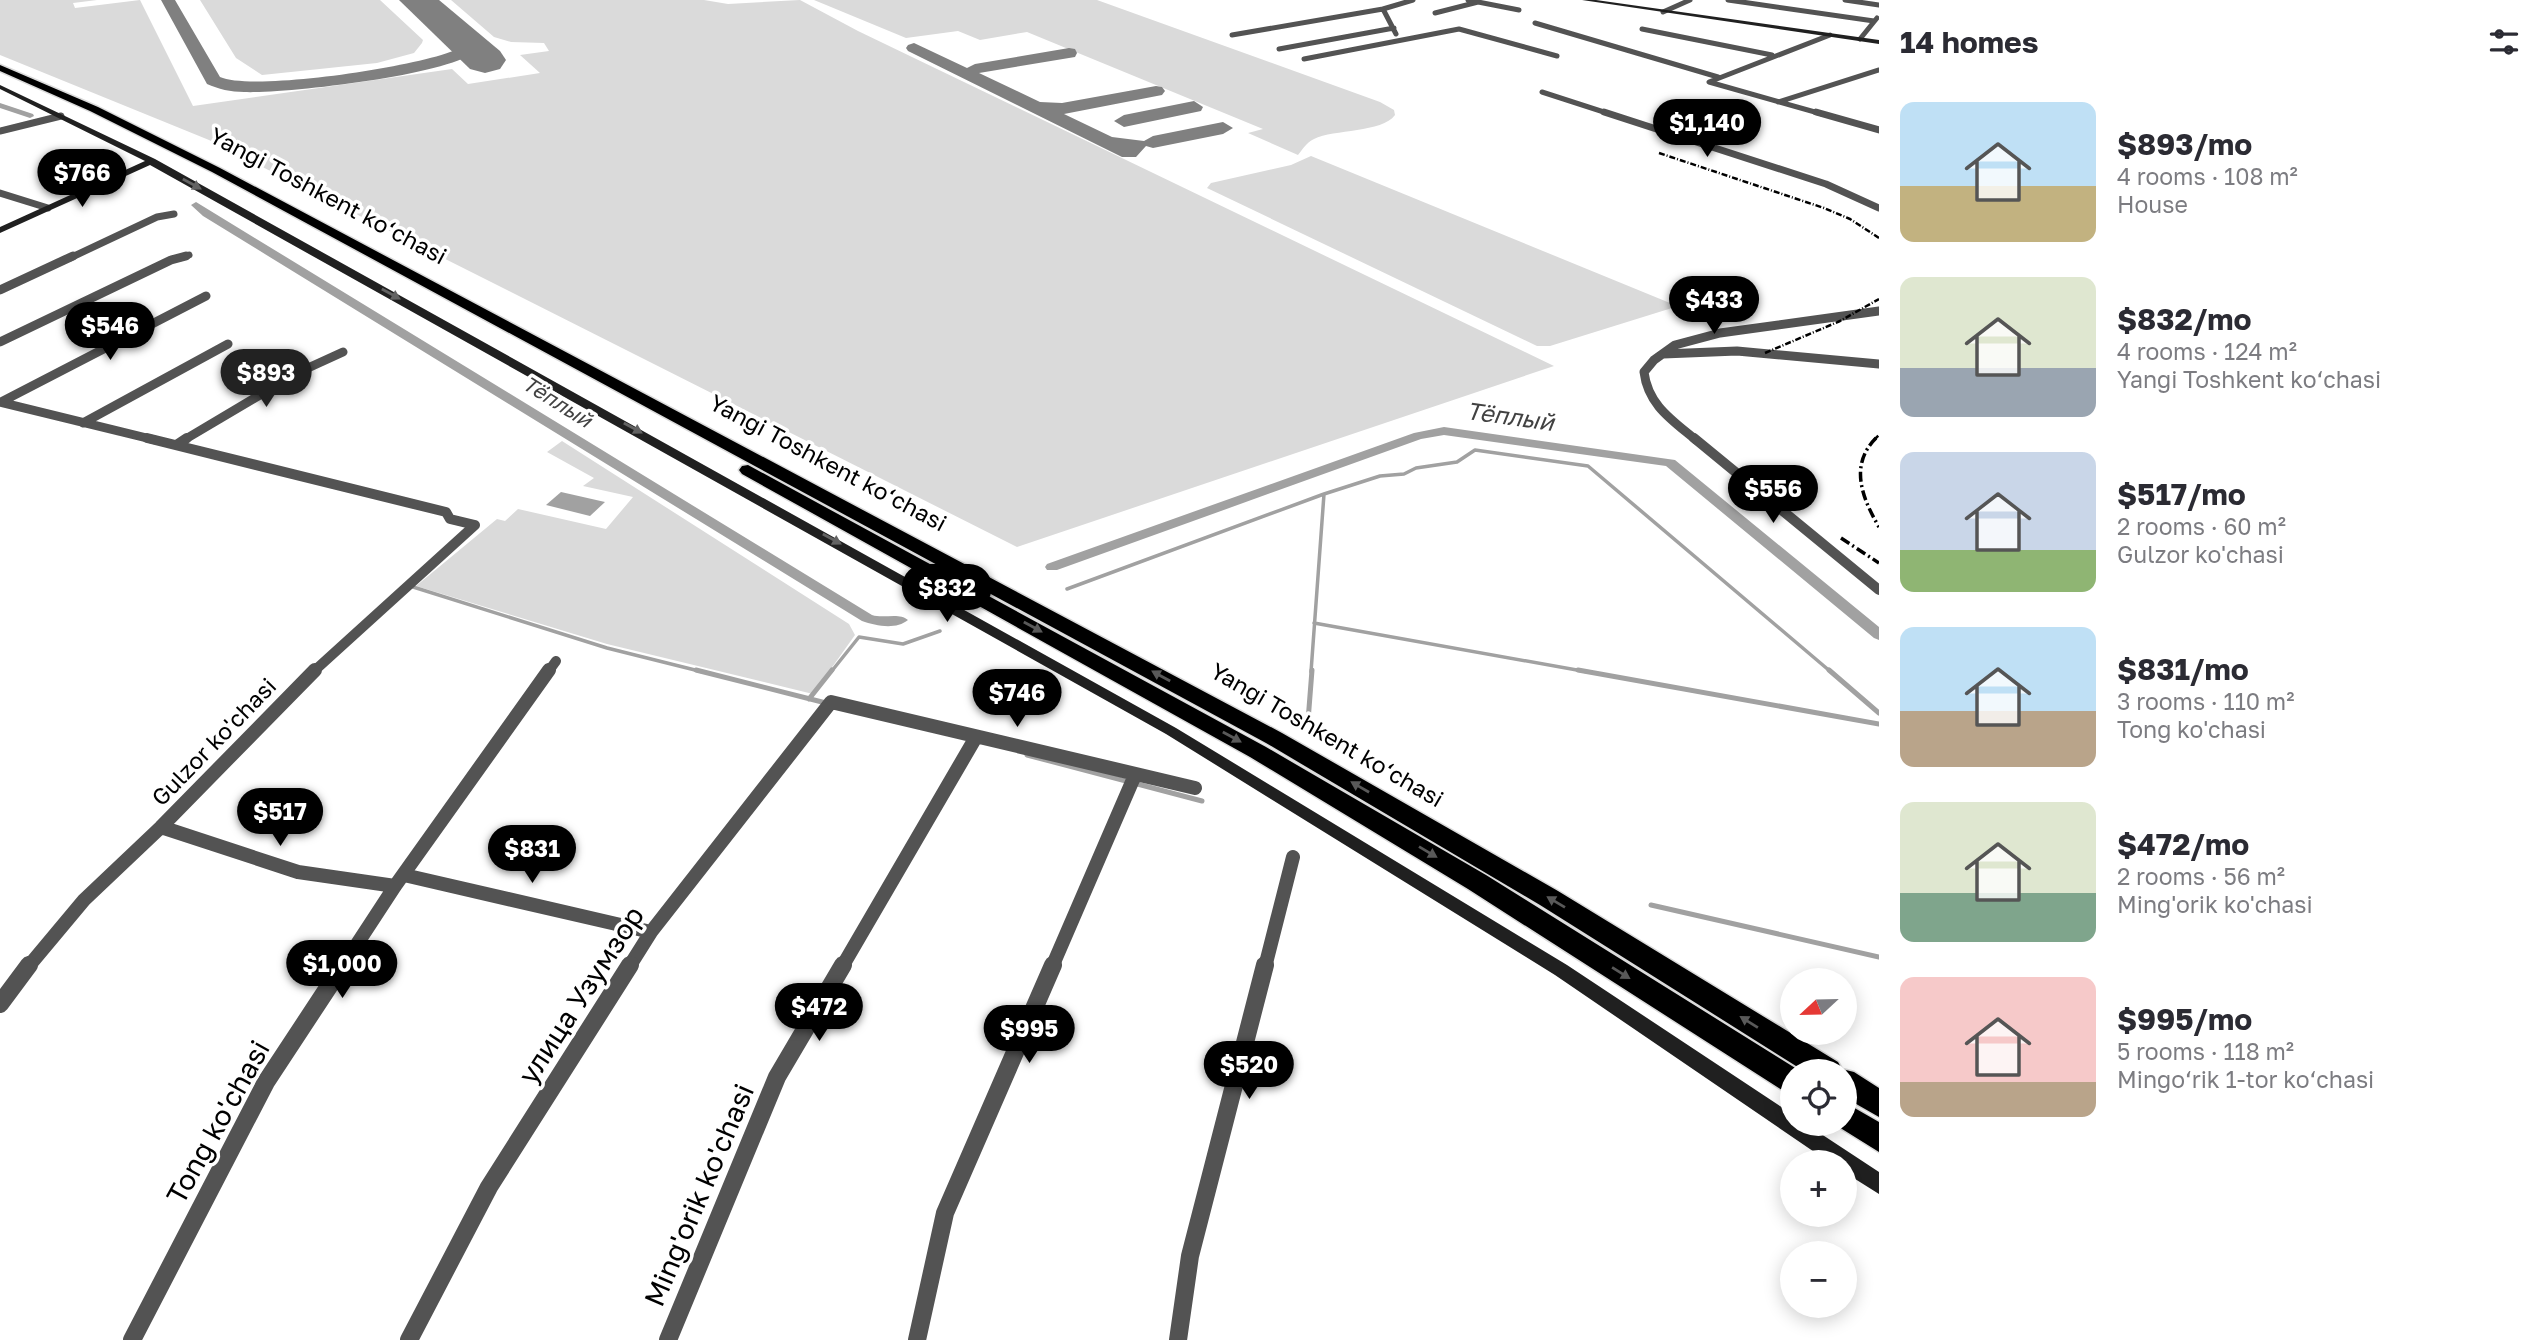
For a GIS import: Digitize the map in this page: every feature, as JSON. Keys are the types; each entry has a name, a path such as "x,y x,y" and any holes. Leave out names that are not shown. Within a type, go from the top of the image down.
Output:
{"highway":[{"name":"Yangi Toshkent ko‘chasi","path":"0,68 94,109 216,170 1170,681 1549,898 1809,1059"},
{"name":"Yangi Toshkent ko‘chasi","path":"0,76 83,113 203,173 1258,752 1477,882 1780,1073"},
{"path":"1857,1090 1879,1104"},
{"path":"1857,1124 1879,1138"}],"main road":[{"path":"1585,0 1879,42"},
{"path":"0,87 152,161 873,562 1183,738 1560,970 1879,1184"},
{"path":"0,230 152,161"}],"street":[{"path":"1232,35 1383,9 1413,0"},
{"path":"1468,0 1519,10"},
{"path":"1663,12 1690,0"},
{"path":"1728,0 1874,22"},
{"path":"1845,0 1879,5"},
{"path":"1435,13 1482,1"},
{"path":"1383,9 1399,40"},
{"path":"1860,39 1879,15"},
{"path":"1535,23 1718,77"},
{"path":"1279,49 1394,28"},
{"path":"1304,59 1459,29 1556,56"},
{"path":"1642,29 1774,56"},
{"path":"1830,35 1709,82 1879,130"},
{"path":"1777,103 1877,71"},
{"path":"1542,92 1826,184 1879,208"},
{"path":"0,131 61,116"},
{"path":"0,193 48,208"},
{"path":"0,290 157,217 174,214"},
{"path":"0,342 171,260 189,255"},
{"path":"0,402 206,296"},
{"path":"1879,312 1720,333 1675,345 1644,372 1646,387 1659,410 1879,590"},
{"path":"83,423 228,344"},
{"path":"1662,354 1737,351 1879,364"},
{"path":"178,444 297,373 343,352"},
{"path":"0,402 446,512 450,519 475,525"},
{"name":"Gulzor ko'chasi","path":"0,1004 17,979 84,900 160,827 289,694 475,525"},
{"name":"Tong ko'chasi","path":"132,1340 266,1083 399,881 556,661"},
{"name":"улица Узумзор","path":"409,1340 488,1187 651,932 828,705 974,742"},
{"path":"974,742 1133,781 1195,788"},
{"name":"Ming'orik ko'chasi","path":"667,1340 777,1077 974,742"},
{"path":"917,1340 945,1213 1133,781"},
{"path":"160,827 298,872 399,881 651,932"},
{"path":"1178,1340 1190,1256 1293,857"}],"shaded area":[{"path":"0,0 97,0 73,3 75,8 140,0 193,106 452,69 468,84 540,73 520,55 549,51 544,43 511,42 494,37 451,0 704,0 728,4 800,0 858,31 1554,366 1017,547 209,140 0,55"},
{"path":"200,0 380,0 423,40 414,53 377,63 262,75 236,58"},
{"path":"814,0 1097,0 1380,102 1394,110 1395,115 1380,125 1314,139 1298,155 1248,133 1263,129 1027,32 980,40 958,31 906,38"},
{"path":"1311,156 1670,303 1672,308 1550,346 1537,346 1207,188 1211,183 1291,165"},
{"path":"562,441 849,624 855,635 813,694 607,644 416,586 497,519 505,521 518,509 606,529 633,497 583,486 594,478 547,452"},
{"path":"561,492 605,502 590,516 546,505"}],"waterway":[{"name":"Тёплый","path":"0,105 30,116"},
{"name":"Тёплый","path":"196,205 206,214 867,618 879,622 900,620"},
{"name":"Тёплый","path":"1052,567 1418,436 1444,431 1670,463 1879,635"},
{"path":"1324,494 1380,476 1404,474 1416,468 1457,462 1475,450 1588,466 1831,672"},
{"path":"1067,589 1324,494"},
{"path":"1315,623 1324,494"},
{"path":"410,586 607,648 703,672"},
{"path":"1311,672 1315,623"},
{"path":"1315,623 1588,672"},
{"path":"831,672 859,637 903,644 940,631"},
{"path":"696,670 809,699"},
{"path":"809,699 832,670"},
{"path":"1308,721 1312,670"},
{"path":"1578,670 1879,724"},
{"path":"1829,670 1879,713"},
{"path":"809,699 826,703"},
{"path":"1027,755 1202,801"},
{"path":"1651,905 1879,957"}],"taxiway":[{"path":"168,0 213,80 234,86 300,83 403,69 456,56 468,50 468,44"},
{"path":"914,48 1129,153 1129,150 1137,145 1109,143"},
{"path":"975,69 1069,53"},
{"path":"1039,108 1062,109 1156,91"},
{"path":"1124,121 1194,107"},
{"path":"1153,142 1223,128"}],"runway":[{"path":"417,0 485,60"}],"railway":[{"path":"1659,153 1824,208 1850,219 1879,238"},
{"path":"1765,353 1840,321 1879,299"},
{"path":"1876,438 1879,435"},
{"path":"1876,438 1863,459 1861,482 1863,493 1879,527"},
{"path":"1841,538 1879,563"}]}
